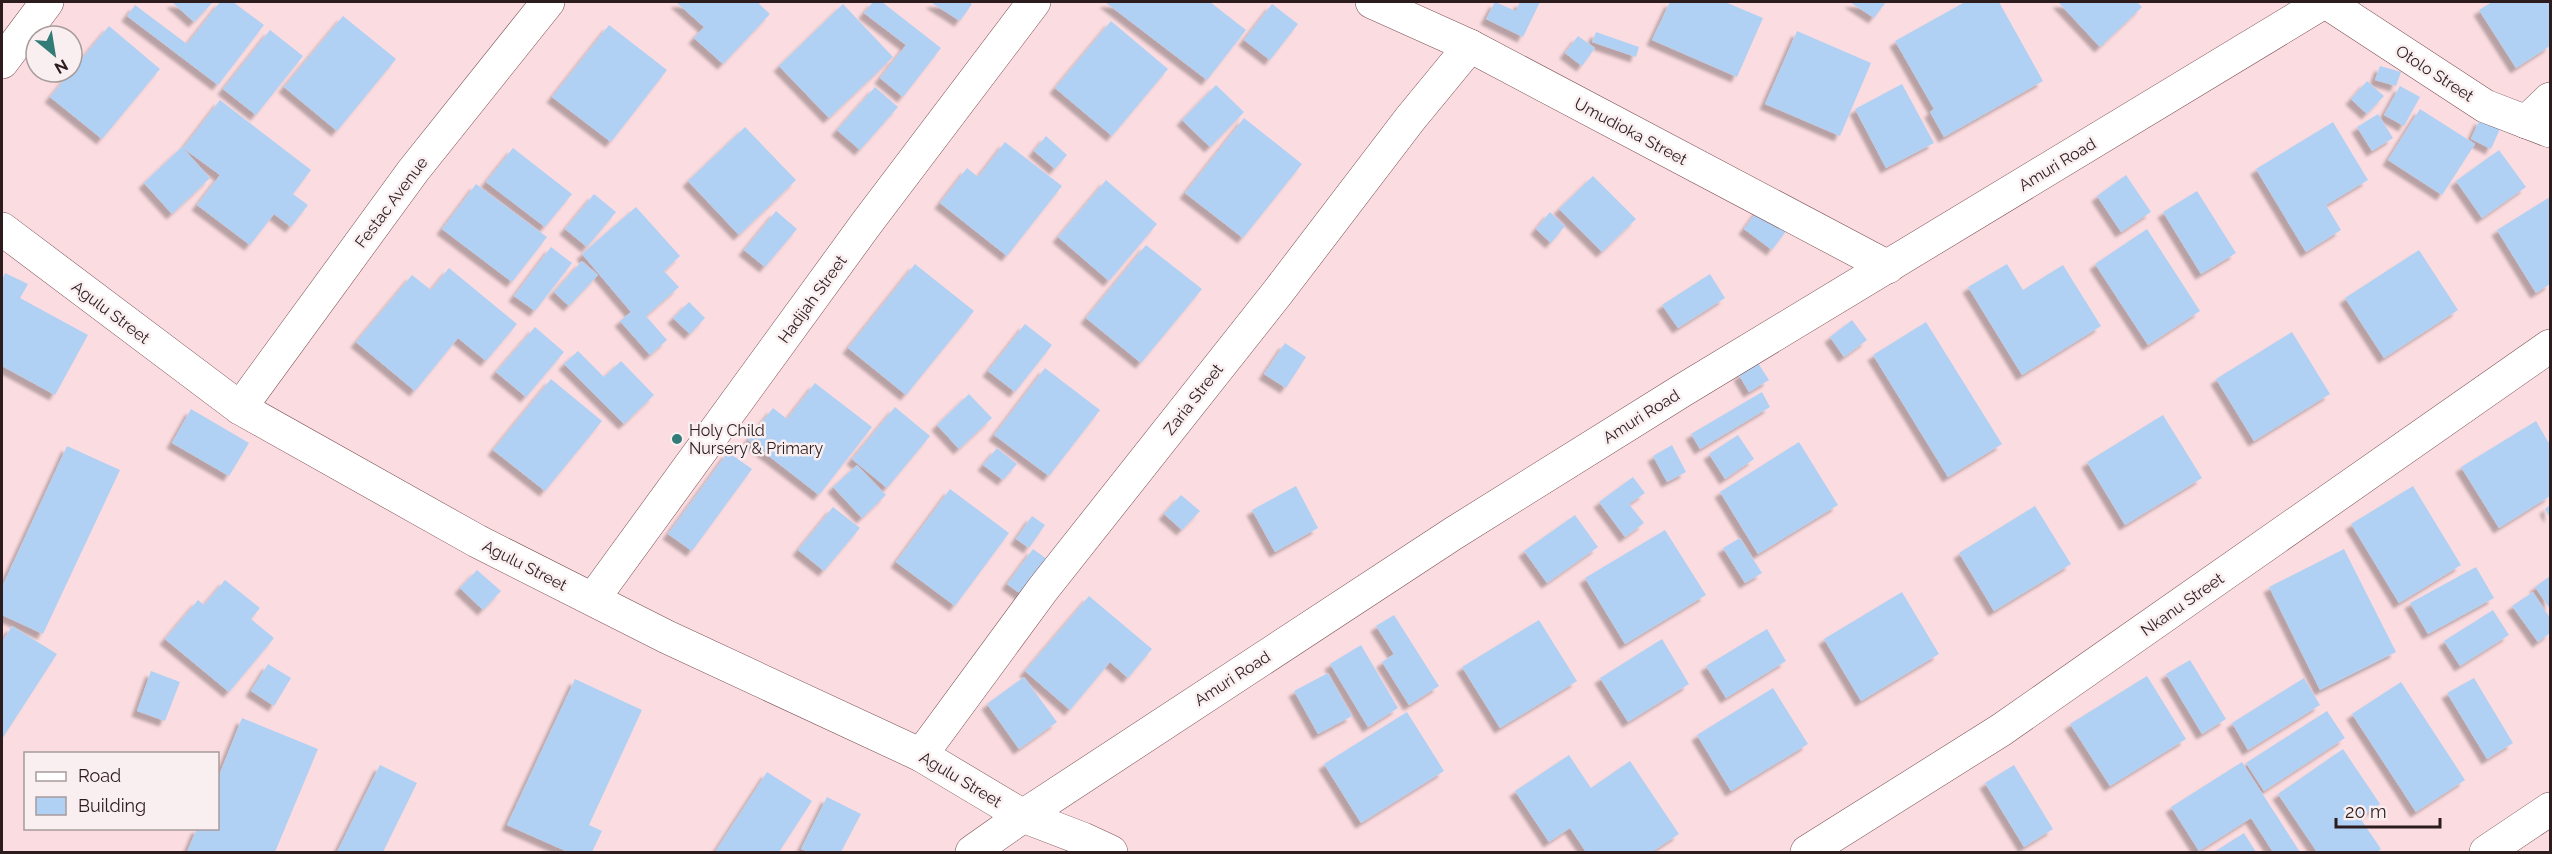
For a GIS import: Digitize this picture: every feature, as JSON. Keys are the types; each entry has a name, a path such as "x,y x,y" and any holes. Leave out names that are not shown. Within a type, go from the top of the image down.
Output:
{"street":[{"path":"2,62 47,2"},
{"name":"Festac Avenue","path":"240,408 413,171 548,2"},
{"name":"Hadijah Street","path":"593,599 866,224 1034,2"},
{"name":"Umudioka Street","path":"1372,2 1470,46 1888,267"},
{"name":"Otolo Street","path":"2325,2 2486,106 2538,126"},
{"name":"Amuri Road","path":"972,852 1023,816 1454,533 1683,390 2325,2"},
{"name":"Zaria Street","path":"921,755 1043,589 1278,292 1410,119 1470,46"},
{"path":"2538,126 2550,99"},
{"name":"Agulu Street","path":"2,230 240,408 477,541 593,599 921,755 1023,816 1097,846"},
{"name":"Nkanu Street","path":"1807,852 2001,730 2550,346"},
{"path":"2486,852 2550,809"}],"building":[{"path":"172,2 213,2 194,22"},
{"path":"220,2 233,2 264,25 218,85 127,16 135,5 187,44"},
{"path":"676,2 761,2 759,4 770,14 723,64 694,38 704,27"},
{"path":"873,2 882,2 941,48 903,97 880,78 906,45 864,13"},
{"path":"933,2 969,2 972,4 960,21"},
{"path":"1105,2 1210,2 1246,30 1207,80"},
{"path":"1495,2 1516,11 1520,2 1540,2 1523,37 1486,19"},
{"path":"1670,2 1725,2 1763,18 1737,77 1652,40"},
{"path":"1850,2 1886,2 1874,18"},
{"path":"1965,2 1999,2 2043,81 1944,137 1930,112 1934,109 1895,41"},
{"path":"2058,2 2137,2 2142,7 2100,47"},
{"path":"2492,2 2550,2 2550,46 2516,68 2479,10"},
{"path":"843,4 893,57 829,118 779,66"},
{"path":"1272,4 1298,24 1270,60 1244,40"},
{"path":"343,16 396,59 337,131 284,87"},
{"path":"1111,21 1168,69 1112,136 1055,88"},
{"path":"609,25 667,70 611,142 552,97"},
{"path":"109,26 160,69 102,139 50,97 61,84 84,84 84,56"},
{"path":"270,30 303,56 256,115 223,89"},
{"path":"1797,31 1871,63 1840,136 1765,104"},
{"path":"1596,32 1639,47 1636,57 1592,42"},
{"path":"1578,36 1595,48 1582,66 1565,53"},
{"path":"2380,66 2401,72 2396,86 2375,80"},
{"path":"2367,81 2384,96 2367,114 2351,99"},
{"path":"1902,84 1934,143 1886,168 1855,109"},
{"path":"1216,85 1244,112 1210,147 1182,120"},
{"path":"2400,86 2420,97 2404,126 2384,115"},
{"path":"875,87 898,107 860,150 837,130"},
{"path":"220,100 311,170 293,194 308,205 291,227 274,214 250,245 197,205 220,175 183,148"},
{"path":"2420,109 2475,144 2442,195 2388,160"},
{"path":"2378,114 2393,138 2372,151 2357,127"},
{"path":"1244,118 1302,164 1243,238 1185,193"},
{"path":"2480,119 2500,129 2491,149 2471,139"},
{"path":"2333,122 2368,180 2326,205 2341,230 2306,252 2256,169"},
{"path":"745,127 796,180 739,235 688,181"},
{"path":"1046,136 1067,155 1055,169 1034,151"},
{"path":"1005,142 1062,186 1007,256 940,203 967,168 978,177"},
{"path":"182,147 210,178 172,214 144,183"},
{"path":"513,148 572,194 545,227 486,182"},
{"path":"2499,150 2526,187 2482,218 2456,181"},
{"path":"2126,175 2151,212 2121,232 2097,196"},
{"path":"1593,176 1636,219 1602,252 1559,209"},
{"path":"1106,180 1157,224 1109,281 1058,237"},
{"path":"476,184 547,237 512,282 442,229"},
{"path":"2197,191 2236,253 2201,274 2163,212"},
{"path":"594,194 616,212 587,247 565,229"},
{"path":"2550,197 2550,284 2536,293 2497,230"},
{"path":"1761,206 1789,227 1772,250 1744,229"},
{"path":"636,207 680,256 664,271 679,287 646,316 667,340 650,355 620,321 631,312 582,254"},
{"path":"776,211 797,229 765,267 744,250"},
{"path":"1550,212 1565,226 1551,243 1536,229"},
{"path":"2147,229 2200,311 2148,345 2095,264"},
{"path":"1146,245 1202,289 1141,363 1086,318"},
{"path":"551,247 572,263 535,311 514,296"},
{"path":"2419,250 2458,310 2384,358 2345,298"},
{"path":"582,261 598,275 569,306 554,292"},
{"path":"915,264 974,311 906,395 848,348"},
{"path":"2007,264 2023,290 2063,265 2101,326 2022,375 1968,287"},
{"path":"449,268 517,324 486,361 458,338 415,391 356,342 412,275 431,290"},
{"path":"5,273 28,284 20,298 88,335 55,395 2,366 2,280"},
{"path":"1710,274 1725,298 1678,328 1662,305"},
{"path":"689,302 705,318 690,334 673,318"},
{"path":"1852,320 1867,340 1844,357 1830,337"},
{"path":"1926,322 2002,444 1948,477 1873,355"},
{"path":"1025,324 1052,345 1015,392 988,371"},
{"path":"535,327 564,352 526,397 496,372"},
{"path":"2292,332 2330,394 2254,441 2216,379"},
{"path":"1285,343 1306,357 1286,388 1264,374"},
{"path":"578,351 604,377 621,361 654,395 624,424 564,364"},
{"path":"1758,363 1769,380 1749,392 1739,375"},
{"path":"1045,368 1100,410 1049,476 994,435"},
{"path":"551,379 602,421 545,491 493,450"},
{"path":"815,383 872,427 819,495 748,440 773,408 787,419"},
{"path":"1762,392 1770,407 1700,449 1691,434"},
{"path":"969,394 992,418 959,449 937,425"},
{"path":"895,407 930,436 887,488 852,459"},
{"path":"191,409 249,443 229,476 172,443"},
{"path":"2163,415 2202,478 2125,525 2087,462"},
{"path":"2536,421 2550,445 2550,496 2499,528 2461,467"},
{"path":"1738,435 1754,459 1725,479 1709,454"},
{"path":"1799,442 1838,505 1758,554 1720,492"},
{"path":"1672,445 1686,472 1667,482 1653,456"},
{"path":"67,446 120,470 43,634 2,615 2,587"},
{"path":"997,448 1017,464 1003,480 983,465"},
{"path":"728,452 752,469 692,551 668,534"},
{"path":"857,465 886,495 862,518 833,487"},
{"path":"1633,477 1645,493 1629,504 1644,523 1625,537 1599,502"},
{"path":"1296,486 1318,528 1275,552 1252,510"},
{"path":"2413,486 2461,565 2399,603 2351,524"},
{"path":"950,489 1009,533 955,606 896,562"},
{"path":"1181,495 1200,511 1182,530 1164,514"},
{"path":"2550,505 2550,518 2545,509"},
{"path":"2035,506 2071,564 1994,611 1959,553"},
{"path":"833,507 860,528 824,571 798,550"},
{"path":"1575,515 1598,547 1547,583 1524,551"},
{"path":"1032,516 1045,525 1029,548 1016,539"},
{"path":"1665,530 1706,595 1625,644 1585,578"},
{"path":"1740,538 1762,573 1745,583 1723,548"},
{"path":"1033,549 1048,560 1022,595 1007,584"},
{"path":"2344,549 2396,652 2320,690 2269,587"},
{"path":"2476,567 2494,598 2428,634 2410,603"},
{"path":"477,570 501,591 483,610 460,588"},
{"path":"2550,576 2550,609 2535,587"},
{"path":"225,580 260,608 251,619 274,638 229,692 165,639 198,600 204,605"},
{"path":"1902,592 1939,654 1861,701 1824,639"},
{"path":"2533,592 2550,618 2550,633 2538,642 2512,606"},
{"path":"1089,596 1152,649 1128,678 1110,662 1070,710 1025,671"},
{"path":"2493,610 2509,635 2460,666 2444,641"},
{"path":"1394,615 1439,686 1409,705 1382,662 1394,654 1376,626"},
{"path":"1539,620 1577,681 1500,728 1462,667"},
{"path":"12,626 57,654 2,739 2,642"},
{"path":"1767,629 1786,661 1726,698 1706,666"},
{"path":"1662,639 1689,684 1628,722 1600,678"},
{"path":"1361,645 1398,708 1368,727 1330,664"},
{"path":"2190,660 2226,719 2202,734 2166,674"},
{"path":"268,664 291,678 274,706 251,691"},
{"path":"151,671 180,682 165,721 137,711"},
{"path":"1328,673 1352,716 1318,734 1294,691"},
{"path":"2147,676 2186,739 2110,786 2070,724"},
{"path":"1024,677 1057,722 1019,749 987,704"},
{"path":"2304,678 2320,705 2248,750 2232,723"},
{"path":"2474,678 2513,743 2487,759 2447,693"},
{"path":"575,679 642,710 589,825 602,831 592,852 568,852 507,825"},
{"path":"2401,682 2465,780 2416,812 2352,714"},
{"path":"1773,688 1808,744 1731,791 1697,735"},
{"path":"2327,711 2345,738 2264,791 2246,763"},
{"path":"1407,712 1444,771 1361,823 1324,764"},
{"path":"242,718 318,749 275,852 187,852 196,830 219,830 219,776"},
{"path":"2343,749 2380,804 2360,818 2381,849 2377,852 2317,852 2278,794"},
{"path":"1569,755 1591,788 1630,761 1679,834 1652,852 1586,852 1570,828 1549,842 1515,791"},
{"path":"2242,762 2300,852 2273,852 2251,818 2199,851 2171,807"},
{"path":"380,765 417,783 383,852 337,852"},
{"path":"2014,765 2053,829 2024,847 1985,783"},
{"path":"767,772 812,801 779,852 715,852"},
{"path":"827,797 861,814 841,852 809,852 801,849"},
{"path":"2244,833 2256,852 2214,852"}],"place":[{"name":"Holy Child Nursery & Primary","path":"677,439"}]}
